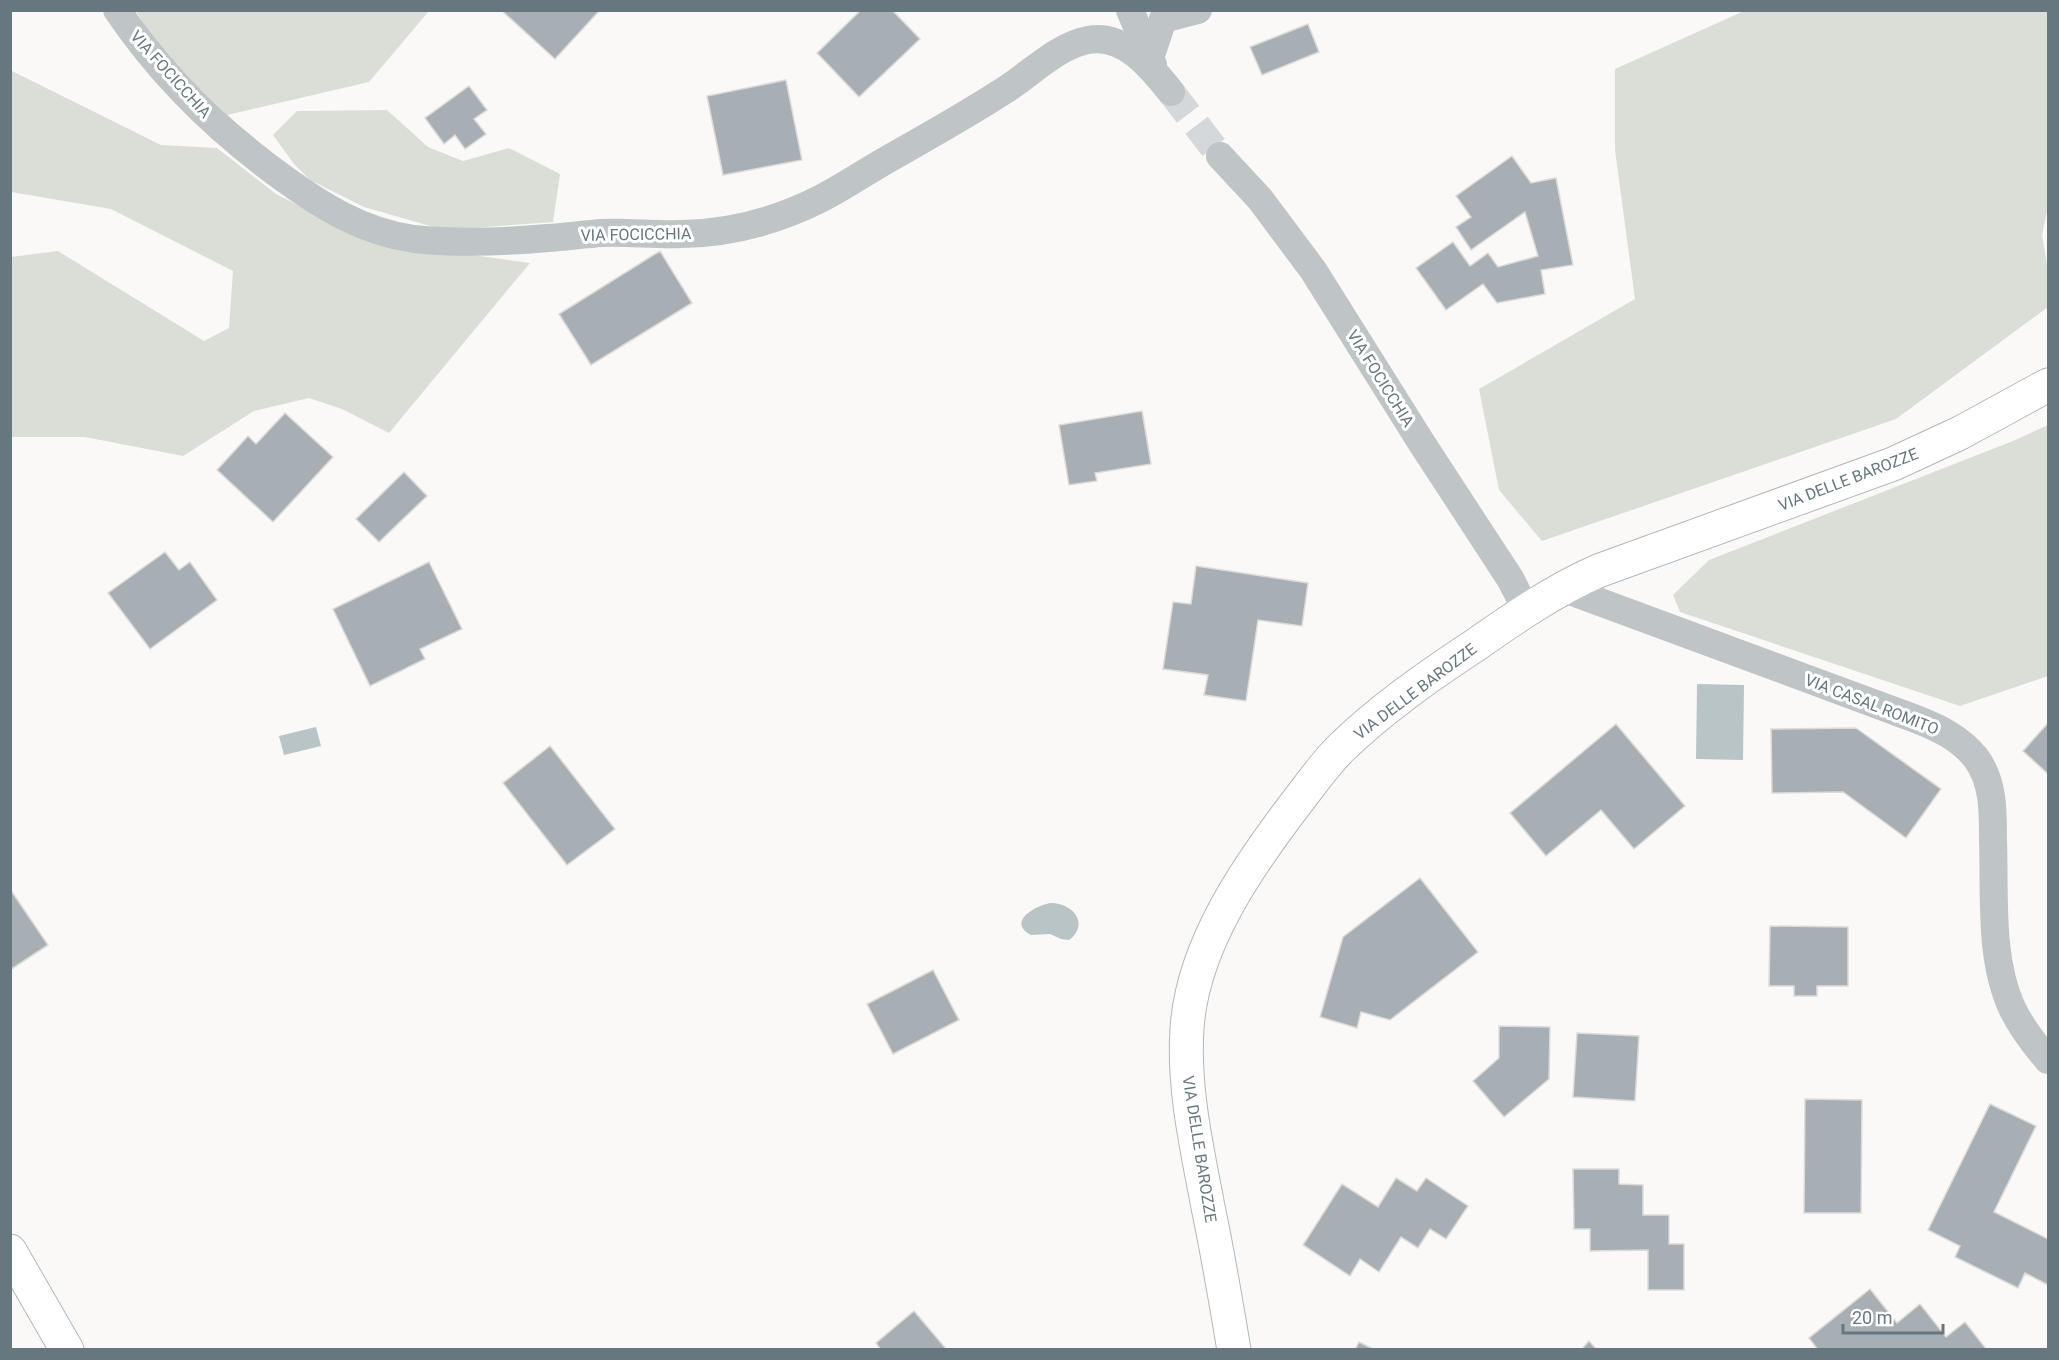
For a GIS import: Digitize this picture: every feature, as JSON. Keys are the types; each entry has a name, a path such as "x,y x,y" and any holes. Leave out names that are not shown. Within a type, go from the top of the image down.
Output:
{"main road":[{"name":"VIA DELLE BAROZZE","path":"1234,1350 1192,1125 1186,1054 1188,1015 1200,966 1222,916 1254,861 1338,750 1402,696 1526,610 1562,588 1598,571 1893,464 1960,433 2049,385"},
{"path":"10,1251 67,1350"}],"street":[{"name":"VIA FOCICCHIA","path":"117,10 148,52 190,100 257,159 324,207 338,214 394,235 424,240 478,242 600,233 684,234 735,229 761,223 794,211 840,188 976,108 1063,50 1078,43 1092,39 1119,44 1143,60 1159,75"},
{"path":"1130,10 1159,75"},
{"path":"1159,75 1163,19 1198,10"},
{"name":"VIA FOCICCHIA","path":"1220,156 1260,200 1313,270 1511,580 1526,610"},
{"name":"VIA CASAL ROMITO","path":"1562,588 1916,719 1950,735 1969,750 1983,771 1990,789 1993,814 1996,938 2001,973 2011,1007 2028,1034 2049,1060"}],"shaded area":[{"path":"136,11 429,11 369,82 227,115 159,49"},
{"path":"1744,11 2048,11 2048,207 2042,235 2048,270 2048,307 1896,419 1542,541 1499,490 1479,389 1635,299 1615,150 1615,69"},
{"path":"10,70 161,145 217,148 276,194 367,240 530,263 389,433 342,409 309,398 254,411 183,456 85,437 11,437 11,257 58,251 204,341 229,328 233,271 111,209 11,192"},
{"path":"387,110 428,147 463,161 509,148 560,174 553,222 444,230 364,207 310,180 294,164 273,135 297,111"},
{"path":"2048,425 2048,676 1960,706 1680,612 1673,595 1709,560 2013,441"},
{"path":"1697,684 1744,685 1743,760 1696,759"},
{"path":"316,727 321,746 284,755 279,736"},
{"path":"1051,903 1072,910 1076,916 1078,927 1069,940 1050,934 1031,935 1021,925 1022,920 1031,911"}],"building":[{"path":"501,10 600,10 555,59"},
{"path":"861,10 892,10 920,39 859,97 817,53"},
{"path":"1308,24 1319,52 1262,75 1250,47"},
{"path":"786,80 802,160 723,175 707,96"},
{"path":"469,86 487,110 474,119 486,134 465,149 455,135 444,144 425,118"},
{"path":"1512,156 1531,183 1556,178 1573,265 1541,270 1545,294 1497,303 1483,284 1446,310 1416,268 1453,242 1470,266 1488,253 1498,267 1538,256 1525,212 1471,250 1456,227 1471,217 1456,196"},
{"path":"660,251 692,303 591,365 559,314"},
{"path":"1142,411 1151,464 1095,473 1097,481 1069,485 1059,425"},
{"path":"285,413 333,457 273,522 217,470 248,436 256,444"},
{"path":"404,472 427,496 379,542 356,519"},
{"path":"165,552 179,570 190,562 217,600 150,649 108,593"},
{"path":"429,562 462,629 420,649 425,659 370,686 333,609"},
{"path":"1196,566 1308,583 1302,626 1258,620 1246,701 1204,695 1208,675 1163,669 1173,602 1191,604"},
{"path":"2048,723 2048,774 2023,751"},
{"path":"1616,724 1685,806 1634,849 1601,810 1546,856 1510,813"},
{"path":"1856,728 1941,789 1906,838 1843,792 1772,793 1771,729"},
{"path":"550,746 615,829 567,865 503,783"},
{"path":"1420,878 1478,952 1390,1020 1361,1012 1357,1028 1320,1017 1343,937"},
{"path":"10,889 48,945 10,970"},
{"path":"1770,926 1848,927 1848,986 1817,986 1817,996 1794,996 1794,986 1769,986"},
{"path":"933,970 959,1020 893,1054 867,1004"},
{"path":"1499,1026 1550,1027 1549,1079 1504,1117 1473,1081 1499,1058"},
{"path":"1577,1033 1639,1036 1635,1101 1573,1097"},
{"path":"1805,1099 1862,1100 1861,1213 1804,1213"},
{"path":"1990,1104 2036,1126 1994,1212 2048,1239 2048,1285 2025,1273 2018,1288 1955,1257 1960,1246 1928,1230"},
{"path":"1573,1169 1619,1169 1619,1184 1643,1185 1643,1215 1669,1215 1669,1244 1684,1244 1684,1290 1648,1290 1648,1250 1590,1251 1590,1229 1574,1229"},
{"path":"1396,1178 1417,1191 1426,1178 1468,1206 1446,1239 1430,1229 1418,1248 1401,1237 1379,1272 1360,1259 1350,1276 1303,1245 1342,1184 1378,1207"},
{"path":"1870,1289 1897,1323 1920,1304 1946,1337 1965,1322 1987,1350 1818,1350 1809,1338"},
{"path":"914,1311 947,1350 881,1350 876,1343"},
{"path":"1589,1341 1597,1350 1581,1350"},
{"path":"1359,1342 1375,1350 1355,1350"}],"tunnel":[{"path":"1171,92 1220,156"}]}
